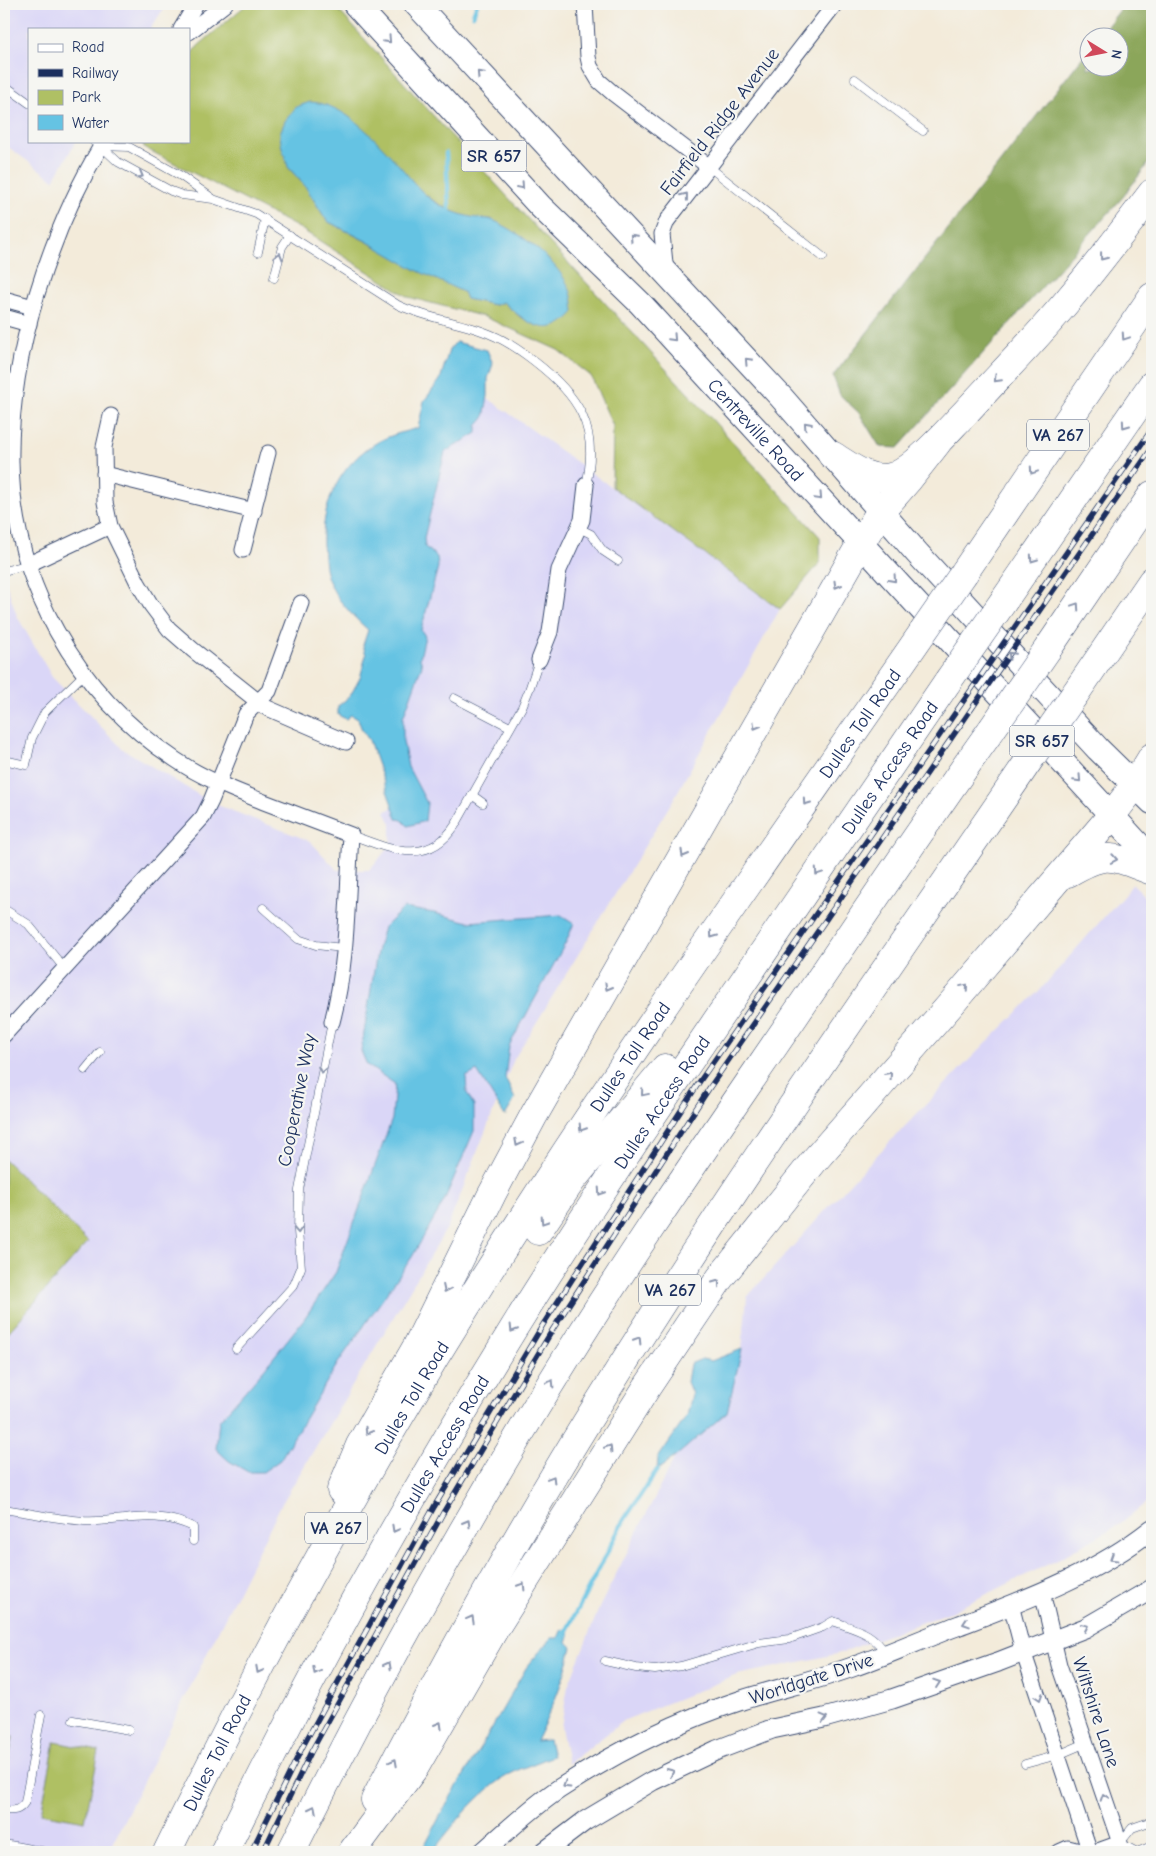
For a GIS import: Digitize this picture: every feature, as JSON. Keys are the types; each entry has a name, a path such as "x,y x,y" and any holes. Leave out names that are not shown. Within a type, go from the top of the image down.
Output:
{"highway":[{"path":"281,1627 360,1445 420,1339 519,1141 861,543 881,511 937,443 1063,306 1152,192"},
{"name":"Dulles Toll Road","path":"167,1852 281,1627 359,1487 435,1357 587,1120 1152,297"},
{"name":"Dulles Access Road","path":"224,1852 290,1720 343,1622 398,1524 513,1329 635,1140 1152,385"},
{"path":"832,455 872,477 888,477 903,472 937,443"},
{"path":"290,1852 417,1612 491,1482 564,1362 701,1151 1152,495"},
{"name":"VA 267","path":"348,1852 468,1624 547,1487 610,1384 738,1188 1152,581"},
{"path":"352,1852 415,1767 494,1630 642,1395 720,1278 814,1160 940,1017 1054,882 1112,816 1144,793 1152,757"},
{"path":"1054,882 1087,862 1105,857 1119,859 1152,871"},
{"path":"435,1357 524,1253 572,1180 678,1054 726,986 795,905"}],"main road":[{"name":"Centreville Road","path":"355,4 540,206 640,302 1152,859"},
{"name":"Centreville Road","path":"416,4 666,273 832,455 917,553 1098,749 1144,793"}],"street":[{"path":"182,28 196,4"},
{"path":"190,31 225,4"},
{"path":"585,4 586,49 590,66 599,81 708,166"},
{"name":"Fairfield Ridge Avenue","path":"666,273 662,239 663,228 670,216 835,4"},
{"path":"100,143 54,244 33,307 14,405 7,463 14,506 29,564 50,620 83,675 120,715 147,739 176,761 218,784 351,836"},
{"path":"4,299 33,307"},
{"path":"4,317 29,324"},
{"path":"111,416 104,447 105,502 110,526 151,605 169,629 264,707 346,742"},
{"path":"244,550 268,454"},
{"path":"104,474 254,511"},
{"path":"539,660 550,632 559,570 579,528 586,484"},
{"path":"29,564 110,526"},
{"path":"4,1035 197,824 212,801 246,714 269,690 301,603"},
{"name":"Cooperative Way","path":"332,1022 338,995 343,948 351,836"},
{"name":"Worldgate Drive","path":"484,1852 515,1824 558,1790 608,1759 659,1732 742,1700 854,1667 1063,1584 1106,1562 1152,1529"},
{"name":"Worldgate Drive","path":"544,1852 585,1821 628,1795 652,1781 717,1750 772,1729 824,1718 892,1699 998,1662 1084,1628 1152,1589"},
{"name":"Wiltshire Lane","path":"1042,1592 1059,1665 1120,1843"},
{"path":"1011,1605 1023,1651 1090,1852"},
{"path":"1095,1852 1120,1843"},
{"path":"1059,1852 1068,1848 1084,1852"}],"lane":[{"path":"855,79 923,131"},
{"path":"4,85 28,102"},
{"path":"100,143 118,162 171,191 182,195 213,199 246,210 265,219 398,305 420,314 494,335 521,351 551,374 575,400 585,421 588,434 591,457 586,484"},
{"path":"100,143 129,147 181,176 213,199"},
{"path":"708,166 823,257"},
{"path":"258,252 265,219"},
{"path":"274,278 282,247 290,235"},
{"path":"579,528 591,534 603,551 618,561"},
{"path":"4,571 29,564"},
{"path":"351,836 398,852 423,851 445,838 451,831 510,727 529,690 539,660"},
{"path":"4,760 26,765 32,738 40,720 54,702 83,675"},
{"path":"454,698 510,727"},
{"path":"472,795 483,803"},
{"path":"263,908 298,939 316,945 343,948"},
{"path":"4,909 28,924 64,968"},
{"name":"Cooperative Way","path":"236,1349 294,1285 300,1274 297,1210 299,1190 332,1022"},
{"path":"85,1070 100,1052"},
{"path":"4,1509 84,1521 152,1516 182,1522 193,1527 193,1541"},
{"path":"605,1661 655,1670 681,1666 759,1643 788,1640 833,1621 871,1635 886,1654"},
{"path":"4,1810 15,1811 25,1802 42,1715"},
{"path":"73,1720 129,1730"},
{"path":"1025,1764 1058,1755 1086,1743"},
{"path":"1152,1821 1132,1828 1120,1843 1137,1852 1152,1846"},
{"path":"4,1844 46,1852"}],"shaded area":[{"path":"4,4 167,4 151,28 28,28 28,142 75,142 54,180 4,144"},
{"path":"471,386 780,609 673,800 514,1059 448,1226 281,1505 108,1852 4,1852 4,577 17,616 52,677 123,749 212,803 310,841 337,870 369,870 391,845 391,824 385,812 411,794 371,711 437,435"},
{"path":"1133,884 1152,905 1152,1498 1118,1525 1055,1561 950,1612 837,1654 737,1675 625,1720 568,1764 561,1727 568,1686 600,1606 675,1457 727,1412 742,1349 747,1297 853,1180 966,1063 1041,989"}],"green space":[{"path":"247,4 333,4 820,537 820,563 780,609 612,487 613,426 591,376 558,350 485,317 408,297 301,229 145,148 142,142 190,142 190,57 198,46","holes":["347,115 397,164 419,189 449,210 478,219 491,219 524,238 548,259 521,318 503,302 495,305 466,299 464,292 327,221 305,186 288,167"]},
{"path":"1125,4 1152,4 1152,158 1123,197 898,448 880,447 859,413 840,395 833,376 1078,63 1078,78 1128,78 1128,28 1105,28"},
{"path":"4,1159 88,1242 4,1337"},
{"path":"4,1735 13,1737 4,1783"},
{"path":"55,1742 99,1751 85,1821 41,1813"}],"water":[{"path":"310,102 323,104 335,109 359,124 380,144 422,192 432,200 453,212 465,216 492,220 526,240 559,271 572,295 574,312 565,321 556,326 547,328 538,326 521,317 503,302 495,305 466,299 463,292 416,270 327,221 305,186 288,167 281,144 280,133 285,121 296,107"},
{"path":"456,342 487,350 493,364 488,378 488,396 484,418 477,426 477,433 445,452 424,538 425,547 437,557 438,567 421,630 425,636 420,658 422,665 403,718 403,741 408,767 427,803 425,821 408,826 402,820 397,819 369,740 362,730 358,719 351,715 346,719 338,715 338,706 350,696 360,678 366,655 363,645 368,630 345,607 331,587 325,566 323,530 330,500 336,486 354,461 365,450 383,440 418,428 424,401 440,380 449,350"},
{"path":"404,908 469,922 561,915 574,923 566,942 509,1046 505,1078 515,1099 505,1116 477,1071 466,1077 467,1093 474,1106 474,1131 444,1201 412,1257 338,1363 280,1460 263,1472 248,1472 229,1461 216,1449 219,1421 304,1319 336,1272 392,1119 395,1084 367,1065 361,1051 377,952 384,927"},
{"path":"742,1349 727,1412 657,1470 658,1458 687,1416 692,1394 687,1382 690,1364 702,1359 711,1361"},
{"path":"562,1629 570,1633 567,1642 572,1647 557,1695 536,1741 549,1740 553,1756 515,1771 499,1781 468,1809 433,1851 421,1852 447,1803 526,1668 551,1638 558,1638"}],"waterway":[{"path":"473,15 477,4"},
{"path":"446,153 449,210"},
{"path":"566,1632 624,1520 657,1470"}],"railway":[{"path":"251,1852 303,1746 434,1507 544,1323 700,1081 1152,429"},
{"path":"263,1852 311,1752 443,1513 553,1329 710,1087 1152,448"}]}
